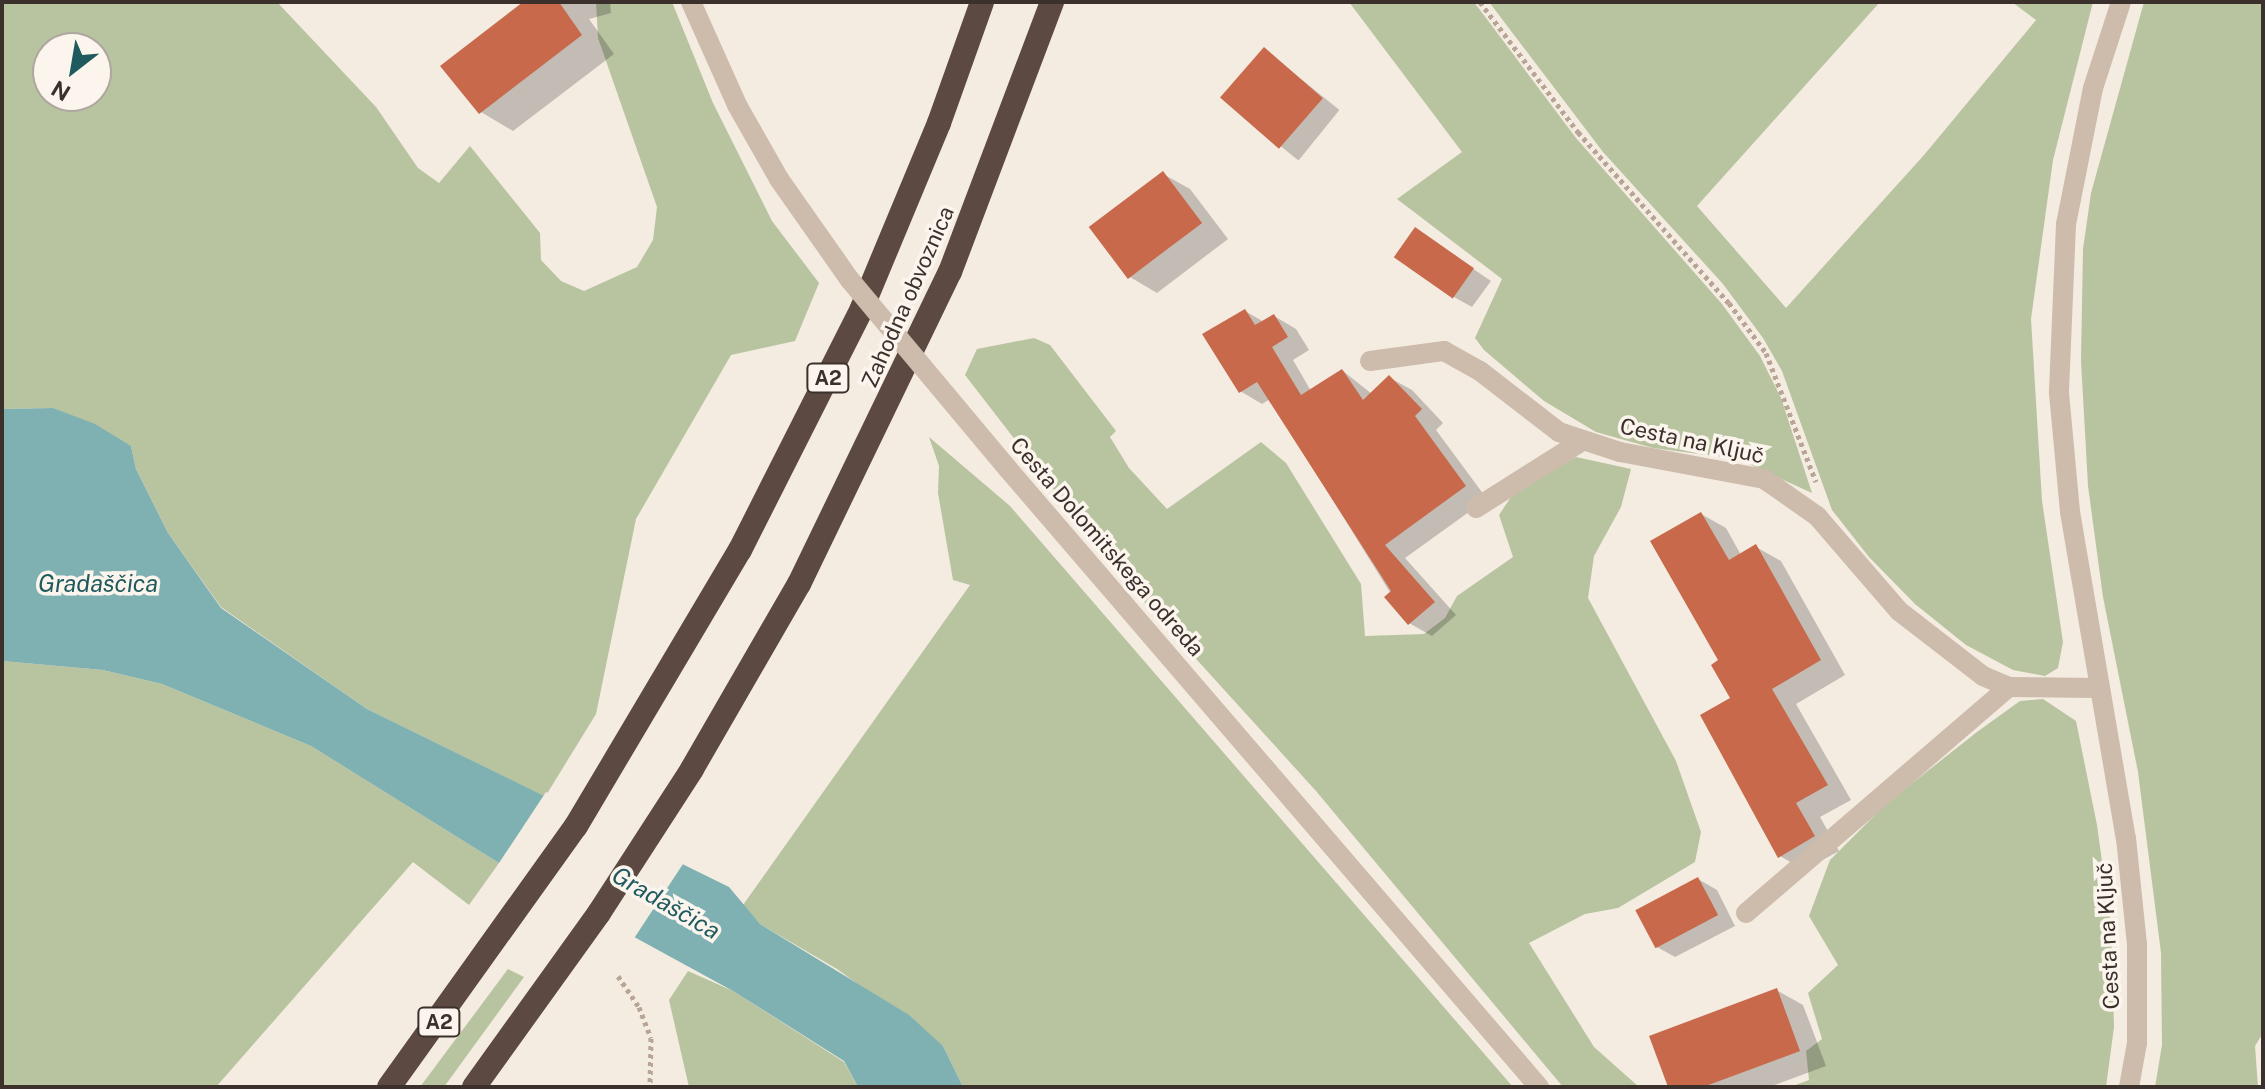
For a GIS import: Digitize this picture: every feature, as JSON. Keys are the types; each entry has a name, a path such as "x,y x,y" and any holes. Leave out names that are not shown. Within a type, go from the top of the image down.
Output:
{"highway":[{"name":"Zahodna obvoznica","path":"389,1087 487,956 634,736 780,476 862,308 939,123 982,2"},
{"name":"Zahodna obvoznica","path":"474,1087 546,990 692,769 799,584 883,419 986,183 1052,2"}],"street":[{"name":"Cesta Dolomitskega odreda","path":"691,2 737,105 779,179 850,280 1008,469 1539,1087"},
{"name":"Cesta na Ključ","path":"2121,2 2093,88 2077,162 2060,311 2063,452 2099,688 2126,838 2137,944 2137,1043 2129,1087"},
{"name":"Cesta na Ključ","path":"1370,361 1444,351 1480,371 1559,432 1582,441 1764,479 1825,526 1899,611 1983,676 2009,687 2099,688"},
{"path":"1476,508 1582,441"},
{"path":"1746,913 2009,687"}],"path":[{"path":"1480,2 1578,132 1729,303 1766,353 1817,485 1825,526"},
{"path":"618,976 639,1007 651,1038 650,1087"}],"green space":[{"path":"2,2 277,2 376,107 418,168 439,183 470,146 540,233 541,260 561,281 584,291 637,267 653,240 657,207 598,38 596,2 672,2 713,103 772,221 819,283 795,341 731,355 636,519 596,714 545,797 367,709 221,607 168,533 136,469 131,446 53,408 2,409"},
{"path":"1349,2 1474,2 1576,138 1722,304 1760,356 1781,398 1812,493 1738,459 1653,448 1596,432 1544,401 1484,350 1475,338 1502,279 1397,199 1462,152"},
{"path":"1489,2 1880,2 1697,206 1786,308 1924,155 2036,20 2012,2 2093,2 2053,160 2031,319 2042,501 2063,642 2058,668 2045,676 2013,670 1966,645 1915,604 1869,557 1832,510 1782,371 1763,338 1723,284 1603,152"},
{"path":"2144,2 2263,2 2263,1033 2255,1046 2258,1087 2155,1087 2162,1045 2161,953 2138,772 2103,597 2088,486 2081,361 2083,249 2091,193"},
{"path":"1034,338 1050,345 1116,431 1110,437 1129,468 1167,509 1261,442 1286,463 1361,584 1365,636 1424,634 1445,618 1457,596 1513,557 1499,515 1511,497 1561,465 1576,457 1631,469 1621,507 1594,556 1588,598 1676,761 1701,832 1695,862 1618,908 1585,914 1529,943 1594,1047 1639,1087 1563,1087 1316,791 1119,574 965,375 977,349"},
{"path":"929,437 1010,506 1513,1087 963,1087 943,1046 837,969 760,924 743,905 970,585 953,580 938,493 939,466"},
{"path":"2,661 103,670 162,684 311,746 499,863 469,905 413,862 216,1087 2,1087"},
{"path":"2043,699 2076,721 2097,825 2111,927 2114,1027 2106,1087 1790,1087 1809,1080 1806,1051 1822,1039 1808,993 1838,965 1809,916 1830,860 1887,803 1977,732 2020,701"},
{"path":"508,969 524,977 444,1087 420,1087"},
{"path":"688,971 733,991 844,1062 858,1087 689,1087 669,1000"}],"water":[{"name":"Gradaščica","path":"53,408 95,424 131,446 136,469 168,533 221,608 367,709 729,887 760,924 909,1015 943,1046 963,1087 858,1087 844,1061 733,991 499,863 311,746 162,684 103,670 2,661 2,409"}],"pier":[{"path":"546,792 685,861 631,943 497,866"}],"building":[{"path":"523,2 559,2 582,35 479,114 440,66"},
{"path":"1264,47 1323,98 1279,149 1220,98"},
{"path":"1163,171 1202,223 1128,279 1089,227"},
{"path":"1415,227 1474,268 1453,299 1394,257"},
{"path":"1245,309 1255,325 1274,314 1288,337 1272,347 1301,395 1342,369 1363,400 1389,375 1422,409 1415,416 1466,486 1385,545 1435,602 1408,625 1384,597 1391,591 1257,382 1239,393 1202,334"},
{"path":"1701,512 1729,560 1756,544 1821,660 1772,689 1828,785 1796,803 1815,836 1778,858 1700,715 1730,698 1711,665 1718,660 1650,541"},
{"path":"1698,877 1718,915 1655,948 1635,910"},
{"path":"1777,988 1800,1051 1703,1087 1668,1087 1649,1036"}]}
